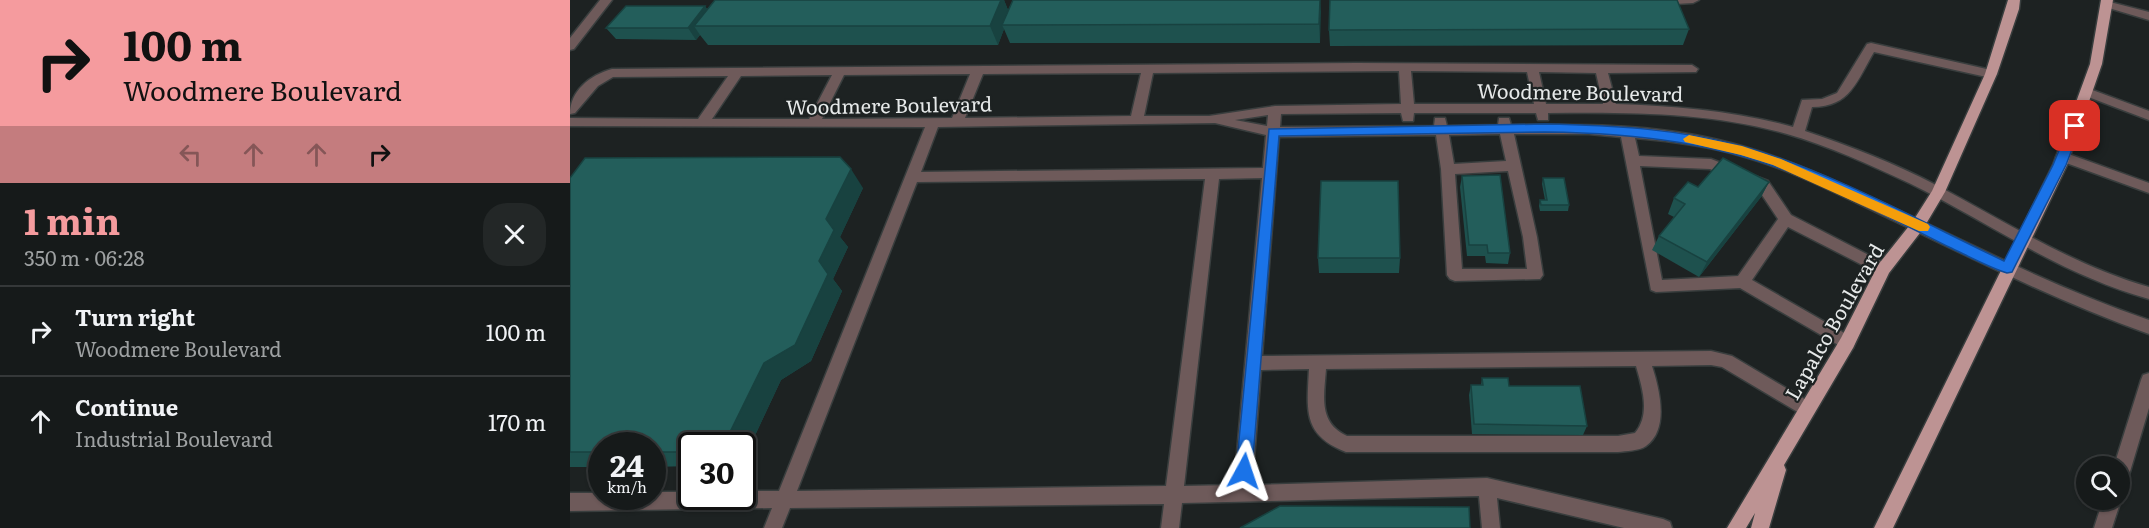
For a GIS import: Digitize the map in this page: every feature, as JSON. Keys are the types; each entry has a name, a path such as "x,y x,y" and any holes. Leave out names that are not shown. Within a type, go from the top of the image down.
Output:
{"main road":[{"name":"Lapalco Boulevard","path":"1736,528 1847,343 1883,268 1918,225 1938,192 1991,74 2014,0"},
{"path":"1883,528 2062,157 2096,64 2107,2"},
{"path":"1760,528 1783,450"}],"street":[{"path":"570,46 606,0"},
{"path":"1655,1 1693,0"},
{"path":"2107,2 2149,16"},
{"path":"1798,133 1807,103 1823,103 1841,96 1871,47 1991,74"},
{"path":"1405,67 1409,130"},
{"path":"570,119 592,82 602,75 612,73 1405,67 1692,69"},
{"path":"1136,121 1148,68"},
{"path":"1532,68 1545,128"},
{"path":"1601,69 1611,109"},
{"path":"956,123 978,70"},
{"path":"813,124 840,71"},
{"path":"702,123 737,72"},
{"path":"2087,92 2149,116"},
{"name":"Woodmere Boulevard","path":"570,119 813,124 1136,121 1209,120 1275,110 1540,108 1708,114 1798,133 1832,145 1938,192 2022,239 2093,274 2149,293"},
{"path":"1437,109 1448,169 1455,276 1535,275 1530,237 1502,109"},
{"path":"1242,495 1275,110"},
{"name":"Woodmere Boulevard","path":"1209,120 1274,132 1545,128 1627,131 1687,139 1742,151 1777,162 1918,225 2007,268 2111,314 2149,327"},
{"path":"773,528 933,123"},
{"path":"1627,131 1656,285 1742,282 1847,343"},
{"path":"2062,157 2149,188"},
{"path":"1633,161 1711,164 1763,185 1786,219 1883,268"},
{"path":"1448,169 1515,166"},
{"path":"912,177 1270,173"},
{"path":"1170,528 1213,174"},
{"path":"1742,282 1786,219"},
{"path":"1318,362 1317,421 1325,435 1346,444 1618,444 1640,441 1650,425 1652,400 1642,358"},
{"path":"1253,363 1711,358 1726,361 1807,409"},
{"path":"2126,456 2149,380"},
{"path":"570,502 1242,495 1487,487 1663,528"},
{"path":"1487,487 1491,528"},
{"path":"2103,528 2109,510"}],"building":[{"path":"715,0 1001,0 990,26 694,26"},
{"path":"1013,0 1320,0 1319,24 1002,25"},
{"path":"1330,0 1677,0 1689,29 1329,30"},
{"path":"626,6 705,6 688,28 606,28"},
{"path":"840,157 851,169 826,219 834,230 819,261 828,274 795,345 764,363 728,432 678,432 678,452 666,452 666,432 588,432 588,452 570,452 570,178 585,158"},
{"path":"1723,158 1769,182 1707,262 1659,236 1685,204 1674,198 1688,182 1698,187"},
{"path":"1500,175 1510,253 1488,253 1487,245 1469,245 1462,176"},
{"path":"1543,178 1564,178 1569,205 1541,205 1540,200 1547,200"},
{"path":"1321,181 1398,181 1400,258 1318,258"},
{"path":"1482,378 1508,378 1509,386 1580,386 1587,426 1474,424 1471,385 1483,385"},
{"path":"1280,506 1469,507 1470,528 1240,528"}],"slow traffic":[{"path":"1689,139 1777,162 1924,227"}],"route":[{"path":"1244,471 1274,132 1545,128 1635,132 1677,137 1742,151 1777,162 1814,177 2007,268 2060,165 2075,126"}]}
